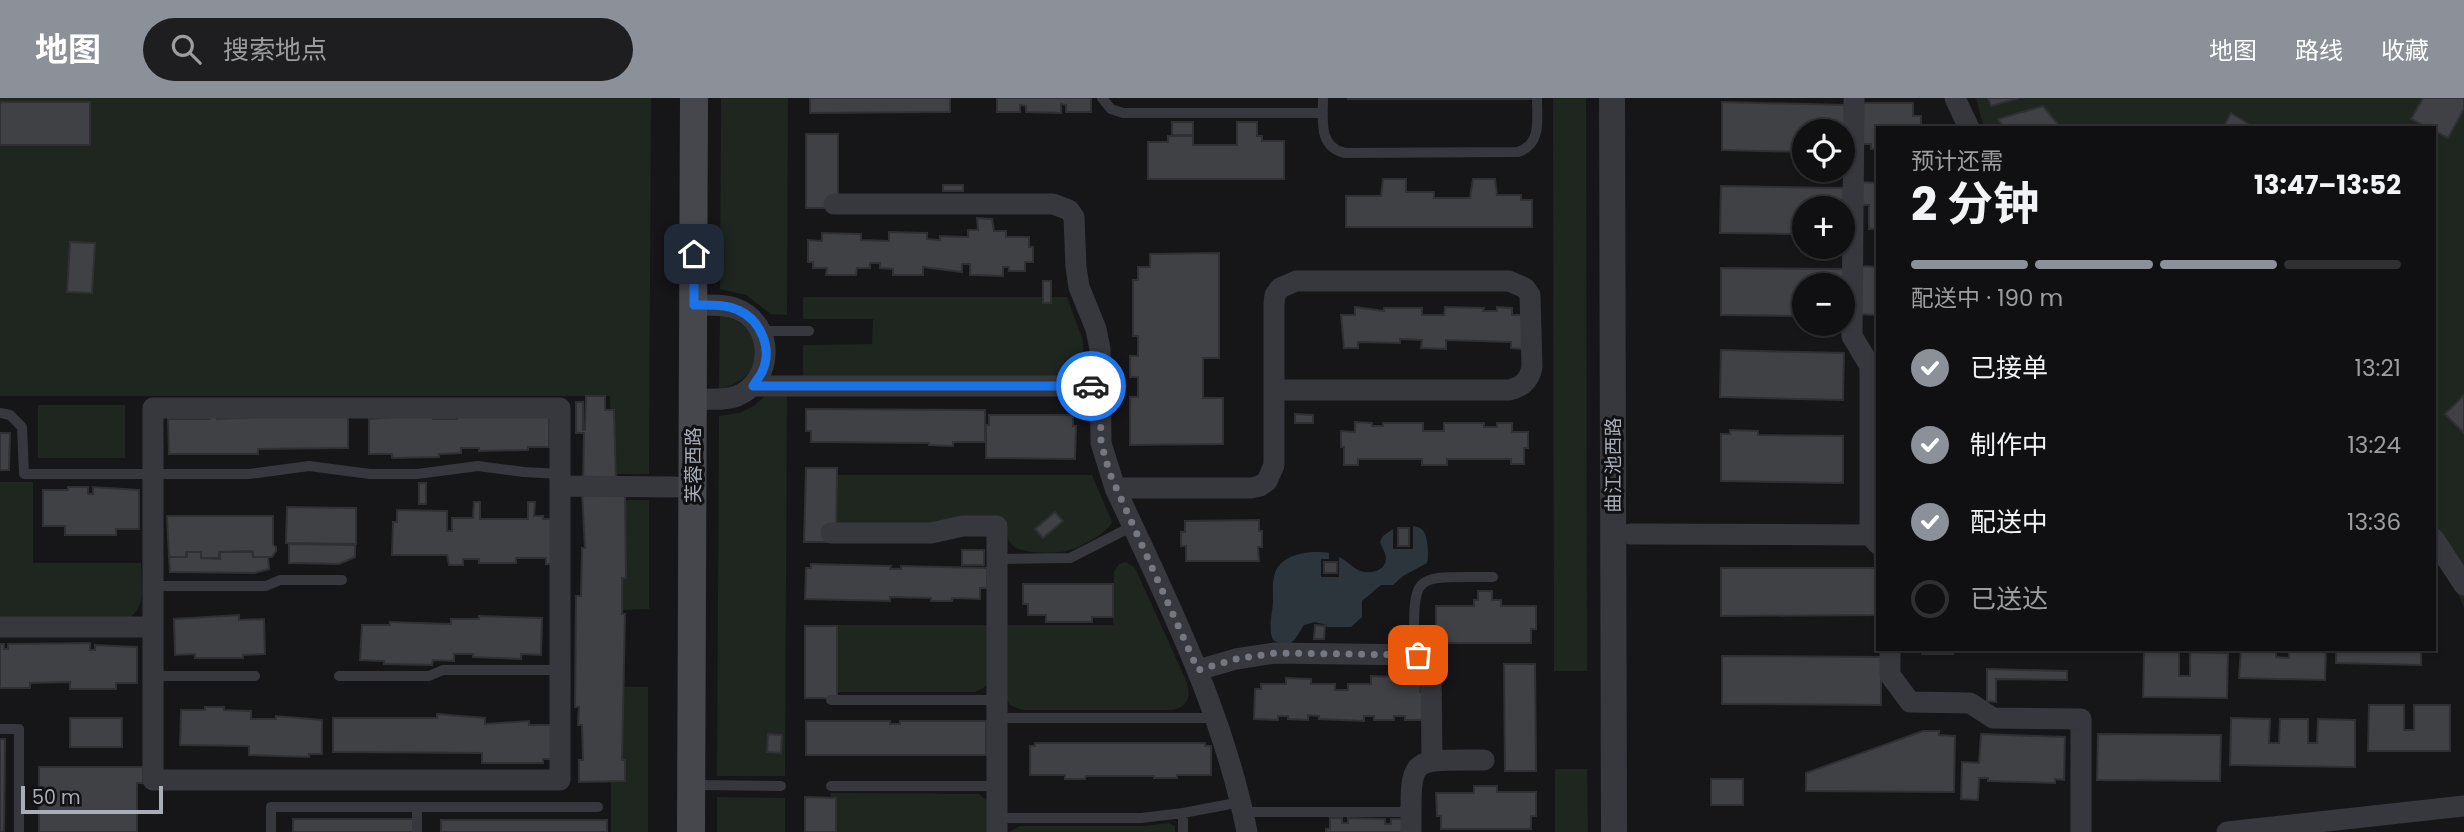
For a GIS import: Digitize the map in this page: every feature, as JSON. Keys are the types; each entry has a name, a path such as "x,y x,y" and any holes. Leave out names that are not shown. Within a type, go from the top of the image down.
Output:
{"main road":[{"name":"芙蓉西路","path":"674,832 677,98"},
{"name":"芙蓉西路","path":"691,832 694,98"}],"street":[{"name":"曲江池西路","path":"1612,98 1614,832"},
{"name":"曲江池西路","path":"1630,98 1632,832"},
{"path":"1631,534 1874,540 1870,366 1852,336 1854,98"},
{"path":"1955,98 1968,126"},
{"path":"834,204 1053,204 1069,210 1074,217 1079,287 1096,329 1100,349 1101,443 1115,488 1217,718 1244,815"},
{"path":"1115,488 1260,486 1272,474 1273,304 1280,288 1288,283 1509,281 1525,288 1530,295 1532,367 1530,376 1518,388 1273,390"},
{"path":"693,399 737,396 753,386 763,371 766,352 761,331 753,319 738,309 720,305 694,305"},
{"path":"753,386 1100,386"},
{"path":"153,408 560,408 560,480 560,780 153,780 153,408"},
{"path":"560,480 675,487"},
{"path":"831,533 931,533 963,526 998,526 998,825"},
{"path":"2436,542 2464,585"},
{"path":"0,627 153,627"},
{"path":"1891,651 1890,675 1910,702 1970,703 1993,718 2081,719 2081,832"},
{"path":"1198,670 1236,659 1275,653 1414,654 1425,660 1431,671 1432,760"},
{"path":"1411,822 1412,774 1420,764 1432,760 1483,760"},
{"path":"2227,832 2357,825 2464,806"}],"lane":[{"path":"1102,98 1111,109 1123,113 1323,113"},
{"path":"1323,98 1325,139 1329,146 1338,151 1514,153 1527,149 1535,139 1537,98"},
{"path":"761,331 809,331"},
{"path":"0,413 10,415 22,427 24,474 249,474 309,466 370,474 417,474 478,466 560,480"},
{"path":"998,559 1070,558 1133,526"},
{"path":"1414,654 1414,600 1421,583 1433,577 1493,577"},
{"path":"153,586 266,586 280,580 342,580"},
{"path":"339,676 429,676 443,670 560,670"},
{"path":"153,676 255,676"},
{"path":"831,700 1217,718"},
{"path":"0,729 19,729 19,832"},
{"path":"691,785 781,786"},
{"path":"831,786 998,786"},
{"path":"271,832 271,807 597,807"},
{"path":"417,807 417,832"},
{"path":"1183,813 1183,832"},
{"path":"998,825 1141,818 1183,813 1411,822"}],"shaded area":[{"path":"0,98 651,98 649,474 611,474 610,396 0,396"},
{"path":"721,98 788,98 787,315 771,314 746,295 720,289"},
{"path":"1553,98 1586,98 1587,671 1554,671"},
{"path":"1976,98 2464,98 2464,608 2436,541 2436,126 1983,126"},
{"path":"803,297 1067,297 1083,341 1084,377 803,377 803,345 872,344 873,319 803,319"},
{"path":"720,315 748,329 757,352 747,375 719,389"},
{"path":"787,390 785,776 717,776 719,416 739,413 752,407 769,393"},
{"path":"38,405 125,405 125,458 38,458"},
{"path":"831,475 1092,475 1112,522 1099,535 1078,547 1046,553 1030,552 1012,545 1007,536 1005,518 960,518 937,524 831,525"},
{"path":"0,482 33,482 33,563 141,563 142,593 135,613 130,617 0,618"},
{"path":"611,500 649,500 649,609 622,610 622,687 648,687 648,832 611,832"},
{"path":"1413,526 1422,529 1425,535 1428,547 1427,563 1403,576 1393,585 1381,585 1362,601 1362,617 1351,627 1327,627 1315,622 1304,625 1289,644 1273,640 1273,580 1284,561 1298,554 1322,552 1329,553 1329,559 1321,559 1321,577 1339,577 1339,557 1358,570 1379,570 1386,559 1380,542 1383,536 1393,529 1393,549 1413,549"},
{"path":"1126,562 1135,568 1185,678 1189,694 1186,702 1173,710 1022,710 1010,705 1007,700 1005,625 1113,625 1114,572 1119,564"},
{"path":"831,625 990,625 989,682 975,692 831,692"},
{"path":"1555,769 1587,769 1588,832 1555,832"},
{"path":"831,793 979,794 987,801 990,832 831,832"},
{"path":"717,797 785,798 785,832 717,832"},
{"path":"1169,823 1175,826 1175,832 1009,832 1020,826 1144,826"}],"building":[{"path":"810,98 950,98 950,112 810,113"},
{"path":"997,98 1091,98 1091,112 1066,112 1066,105 1061,104 1061,113 1026,112 1026,106 1020,105 1020,112 997,112"},
{"path":"1532,98 1532,99 1348,99"},
{"path":"1988,98 2019,98 1991,106"},
{"path":"2423,98 2464,98 2464,109 2448,138 2436,132 2436,126 2424,126 2411,119"},
{"path":"0,102 90,102 90,145 0,145"},
{"path":"1722,102 1846,105 1846,119 1792,119 1792,152 1722,150"},
{"path":"1860,103 1913,103 1913,116 1921,116 1921,126 1876,126 1876,149 1871,149 1871,144 1860,144"},
{"path":"2043,106 2059,126 2003,126 1998,119"},
{"path":"2231,113 2252,126 2224,126"},
{"path":"1172,122 1193,122 1193,135 1172,135"},
{"path":"1237,122 1257,122 1257,136 1262,136 1262,141 1284,141 1284,179 1148,179 1148,142 1168,142 1168,136 1193,136 1193,145 1237,145"},
{"path":"806,134 838,134 838,208 806,208"},
{"path":"1383,179 1406,179 1406,192 1434,192 1434,198 1470,198 1473,179 1495,179 1497,195 1521,195 1521,200 1532,200 1532,227 1346,227 1346,196 1381,196"},
{"path":"1861,182 1876,183 1876,229 1869,229 1869,205 1861,205"},
{"path":"943,185 963,185 963,191 943,191"},
{"path":"1721,186 1844,188 1844,196 1792,196 1792,234 1720,233"},
{"path":"977,218 992,219 994,231 1006,231 1006,237 1029,237 1029,247 1033,247 1033,262 1025,262 1025,271 1009,271 1009,267 1003,267 1003,276 970,275 970,264 962,264 962,272 923,267 923,275 893,275 893,269 880,268 880,263 870,263 870,268 857,268 856,275 826,275 827,268 813,268 813,262 808,262 808,240 822,241 822,233 861,234 861,240 889,241 889,232 927,233 927,239 940,240 940,236 968,237 968,230 978,230"},
{"path":"70,242 95,243 92,293 67,292"},
{"path":"1219,253 1219,358 1203,358 1203,398 1223,398 1223,444 1130,445 1130,397 1138,397 1138,377 1130,377 1130,356 1138,356 1138,336 1133,336 1133,280 1138,280 1138,267 1150,267 1150,254"},
{"path":"1859,266 1876,267 1876,315 1858,314"},
{"path":"1721,268 1845,269 1844,273 1792,273 1792,316 1721,315"},
{"path":"1043,281 1051,281 1051,303 1043,303"},
{"path":"1355,307 1384,311 1384,308 1422,308 1422,315 1444,315 1445,307 1497,311 1497,307 1512,308 1512,315 1528,315 1523,349 1511,348 1511,342 1446,340 1446,349 1421,348 1422,340 1400,339 1400,343 1358,342 1358,348 1344,348 1341,315 1355,315"},
{"path":"1721,350 1844,353 1843,400 1720,397"},
{"path":"2464,395 2464,433 2445,414"},
{"path":"586,396 605,396 605,410 614,410 616,483 583,483 584,433 576,433 576,402 583,402 585,430"},
{"path":"210,405 217,405 217,419 348,412 348,448 258,449 258,454 169,454 168,419 210,419"},
{"path":"806,409 985,410 985,442 953,442 953,446 929,443 811,442 811,431 806,431"},
{"path":"457,412 549,412 549,447 479,451 479,448 461,448 461,453 439,454 439,457 392,458 392,454 369,454 369,419 433,414 433,419 457,419"},
{"path":"1295,414 1313,415 1313,423 1295,423"},
{"path":"989,415 1073,415 1073,426 1076,426 1075,459 986,458 986,425 989,425"},
{"path":"1355,422 1372,423 1372,426 1383,426 1383,423 1423,423 1423,431 1444,431 1444,423 1484,423 1484,427 1497,427 1497,423 1512,423 1512,432 1528,432 1528,448 1524,448 1524,464 1511,464 1511,459 1447,459 1447,465 1422,465 1422,459 1358,459 1358,465 1344,465 1341,431 1355,432"},
{"path":"1730,430 1758,431 1758,435 1843,436 1843,483 1721,481 1721,434 1730,434"},
{"path":"0,433 10,433 9,470 0,470"},
{"path":"806,468 837,468 836,542 804,542"},
{"path":"419,483 426,483 426,504 419,504"},
{"path":"68,487 88,487 88,494 93,494 93,487 139,490 139,529 116,529 116,535 65,535 65,526 43,526 43,490 68,490"},
{"path":"625,490 622,760 625,760 625,781 579,782 579,760 583,760 582,725 578,725 579,707 575,707 576,596 581,596 582,548 585,548 582,493"},
{"path":"474,502 480,502 480,519 528,519 528,502 535,502 534,516 555,519 558,564 546,564 546,558 516,558 516,563 479,563 479,559 463,559 463,565 449,565 447,555 392,555 393,522 397,522 397,510 447,511 447,531 452,531 452,518 473,518"},
{"path":"287,507 356,508 356,544 286,543"},
{"path":"1055,512 1063,521 1043,538 1035,529"},
{"path":"167,516 273,516 273,545 276,551 272,557 253,557 252,551 219,552 219,558 201,558 201,552 186,552 186,557 169,557"},
{"path":"1259,520 1262,547 1258,547 1259,561 1186,561 1186,546 1181,546 1181,532 1185,532 1185,521"},
{"path":"1398,528 1409,528 1409,546 1398,546"},
{"path":"289,544 355,545 355,557 339,564 289,563"},
{"path":"962,550 984,550 984,565 962,565"},
{"path":"187,552 201,552 201,558 220,559 220,552 253,552 253,557 268,557 269,569 255,573 170,572 169,557 187,557"},
{"path":"1324,562 1337,562 1337,573 1324,573"},
{"path":"811,564 891,566 890,569 901,569 901,566 987,568 987,588 980,588 980,599 952,598 952,601 890,597 890,601 805,599 806,568 811,568"},
{"path":"1721,568 1876,568 1876,615 1721,616"},
{"path":"1023,584 1113,584 1113,617 1092,617 1092,622 1046,622 1046,615 1028,615 1028,604 1023,604"},
{"path":"1478,591 1492,591 1492,600 1501,600 1501,606 1536,606 1536,629 1531,629 1531,643 1441,643 1441,629 1436,629 1436,606 1474,606 1474,600 1478,600"},
{"path":"239,615 239,620 264,619 265,654 243,655 243,658 195,658 195,654 175,655 174,619"},
{"path":"479,616 542,618 541,655 521,654 521,659 454,654 454,661 433,660 432,665 384,664 384,661 360,660 362,625 390,625 390,622 451,624 451,619 479,619"},
{"path":"1315,625 1325,626 1324,639 1314,639"},
{"path":"805,626 837,626 837,698 805,698"},
{"path":"90,643 90,650 95,650 95,645 137,647 137,683 116,683 116,689 70,689 70,682 30,683 30,688 0,688 0,644 4,644 4,649 8,649 8,644"},
{"path":"1922,651 1953,651 1953,654 1922,654"},
{"path":"2241,651 2276,651 2276,657 2289,658 2289,651 2326,651 2325,680 2239,678"},
{"path":"2336,651 2421,651 2421,665 2336,663"},
{"path":"2144,652 2179,652 2179,676 2190,676 2190,652 2228,653 2227,698 2143,697"},
{"path":"1722,656 1881,657 1881,705 1722,704"},
{"path":"1504,664 1535,664 1536,771 1505,771"},
{"path":"1987,669 2067,671 2067,680 1996,679 1996,702 1987,701"},
{"path":"1371,676 1398,677 1398,684 1421,684 1420,692 1428,692 1427,720 1405,720 1405,716 1394,716 1394,720 1374,720 1374,716 1364,716 1364,721 1319,719 1319,716 1308,715 1308,720 1288,719 1288,716 1278,716 1278,720 1254,719 1255,689 1261,689 1261,684 1286,684 1286,678 1311,679 1311,684 1335,684 1335,690 1348,690 1348,684 1371,684"},
{"path":"2369,705 2404,705 2404,730 2414,730 2414,705 2450,705 2450,751 2368,751"},
{"path":"205,707 251,711 251,719 276,719 276,716 322,720 322,754 309,754 309,757 249,755 249,746 180,745 181,710 205,710"},
{"path":"437,714 485,718 485,724 529,721 529,725 555,725 555,759 543,759 543,763 482,763 482,753 333,752 333,718 437,718"},
{"path":"70,718 122,718 122,747 70,747"},
{"path":"2231,718 2270,719 2269,743 2279,743 2280,719 2308,719 2308,743 2317,743 2318,719 2355,720 2355,767 2230,765"},
{"path":"806,721 890,721 890,724 900,724 900,721 986,721 986,755 806,755"},
{"path":"1923,731 1939,731 1939,735 1955,736 1954,792 1806,791 1806,773"},
{"path":"768,734 782,735 781,753 767,752"},
{"path":"1981,734 2065,737 2064,780 2055,779 2055,783 1988,781 1988,778 1979,778 1978,800 1961,799 1962,762 1979,763"},
{"path":"2098,734 2221,735 2220,781 2097,780"},
{"path":"0,739 5,739 4,832 0,832"},
{"path":"1035,743 1205,743 1205,746 1211,746 1211,775 1177,775 1177,778 1086,776 1085,779 1065,779 1065,775 1030,775 1030,746 1035,746"},
{"path":"39,767 143,767 143,783 137,783 137,832 39,832"},
{"path":"1711,779 1743,779 1743,805 1711,805"},
{"path":"1474,786 1497,786 1497,792 1536,792 1536,816 1531,816 1531,829 1441,829 1441,816 1437,816 1436,793 1474,793"},
{"path":"805,797 836,798 836,832 805,832"},
{"path":"1330,818 1342,818 1342,823 1348,823 1348,818 1385,819 1385,824 1391,824 1391,819 1402,819 1407,832 1326,832 1326,829 1330,829"},
{"path":"293,819 416,819 417,832 293,832"},
{"path":"441,820 607,820 607,832 441,832"}],"way so far":[{"path":"1091,386 1100,386 1101,443 1115,488 1198,670 1236,659 1275,653 1418,655"}],"route":[{"path":"694,254 694,305 720,305 738,309 753,319 763,334 766,352 763,371 753,386 1091,386"}]}
